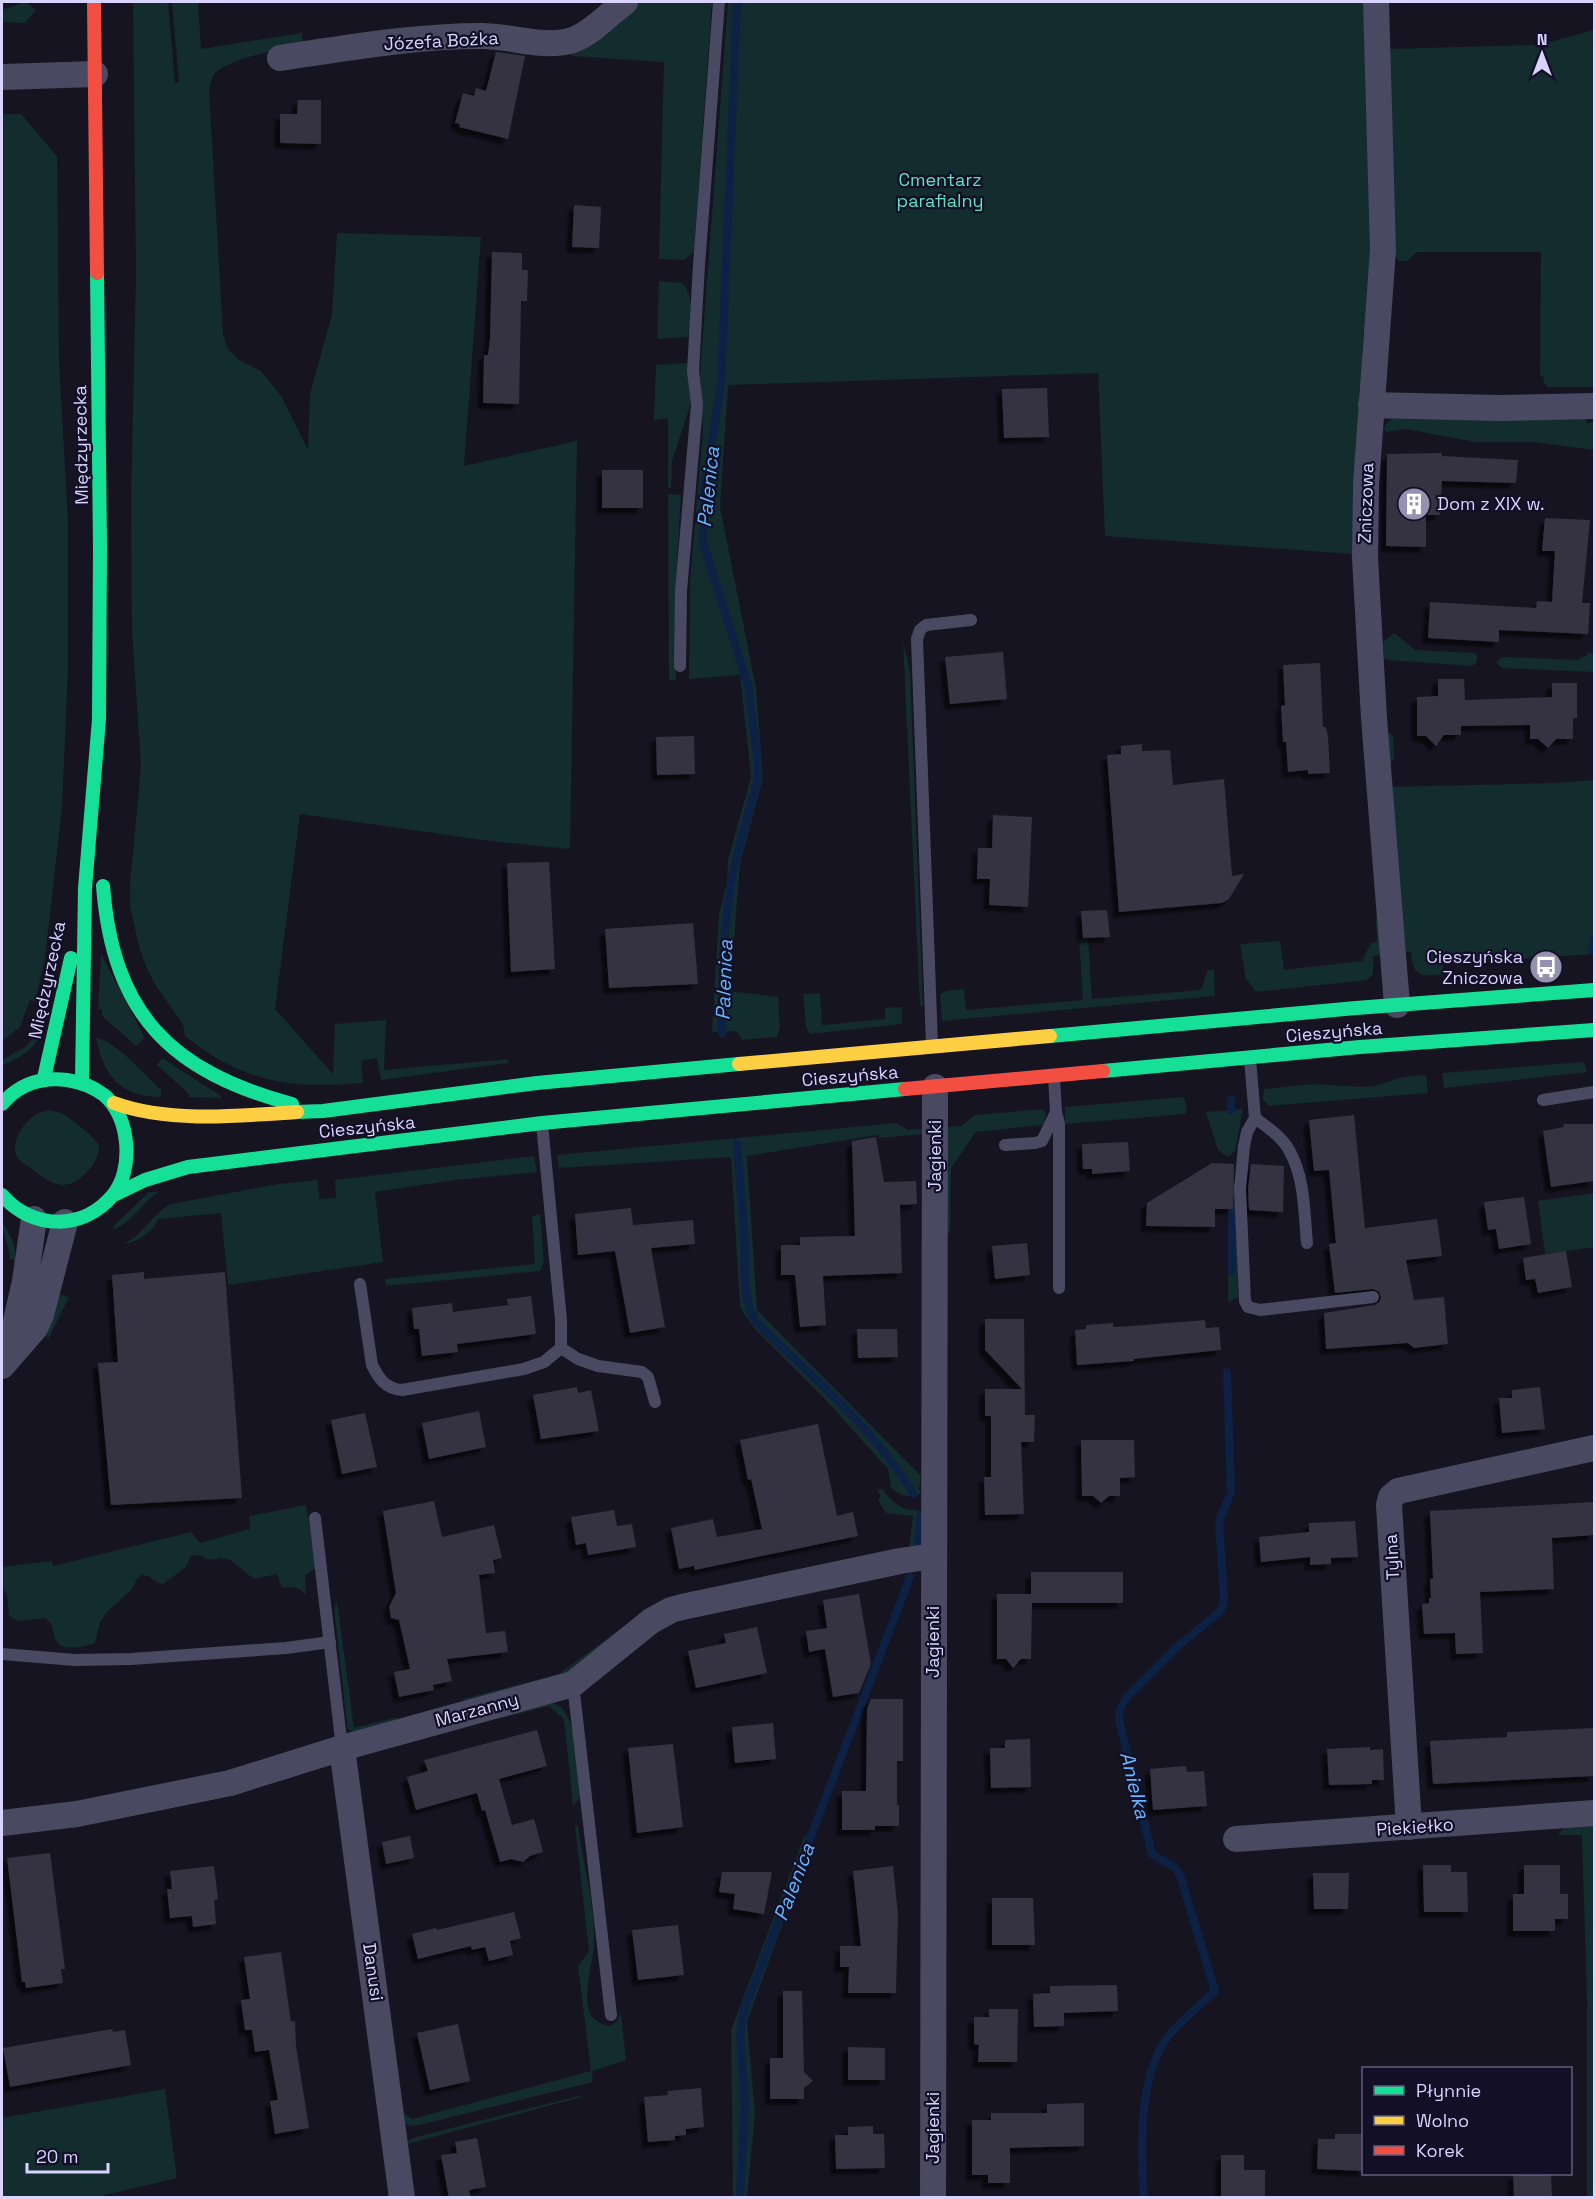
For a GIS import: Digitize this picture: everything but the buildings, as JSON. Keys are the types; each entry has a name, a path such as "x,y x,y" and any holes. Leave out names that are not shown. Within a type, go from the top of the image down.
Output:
{"main road":[{"name":"Międzyrzecka","path":"81,1081 85,888 99,719 100,547 94,2"},
{"path":"99,719 102,849"},
{"path":"102,873 107,924 118,969 132,998 158,1034 182,1056 215,1078 269,1099 323,1111"},
{"name":"Międzyrzecka","path":"44,1078 85,888"},
{"name":"Cieszyńska","path":"114,1103 132,1110 167,1115 250,1116 323,1111 537,1083 1397,1005 1594,990"},
{"name":"Cieszyńska","path":"65,1222 93,1213 116,1194 145,1180 188,1167 542,1123 1360,1047 1594,1030"},
{"path":"3,1100 24,1085 44,1078 63,1077 81,1081 99,1089 114,1103 122,1117 127,1144 123,1177 116,1194"},
{"path":"3,1198 34,1219 65,1222"}],"street":[{"name":"Józefa Bożka","path":"280,58 434,38 482,36 549,44 574,39 585,33 625,2"},
{"name":"Zniczowa","path":"1376,2 1383,250 1365,485 1365,570 1374,718 1397,1005"},
{"path":"2,76 95,74"},
{"path":"1371,405 1500,408 1594,406"},
{"name":"Jagienki","path":"933,2198 935,1087"},
{"path":"5,1361 27,1269 34,1219"},
{"path":"5,1361 34,1328 41,1315 54,1272 65,1222"},
{"name":"Tylna","path":"1409,1827 1389,1505 1391,1497 1398,1491 1594,1448"},
{"name":"Marzanny","path":"2,1823 76,1814 230,1783 342,1748 573,1684 651,1621 671,1610 933,1556"},
{"name":"Danusi","path":"342,1748 402,2198"},
{"name":"Piekiełko","path":"1236,1839 1594,1813"}],"lane":[{"path":"680,666 681,591 697,405 693,371 699,265 719,2"},
{"path":"932,1047 917,639 920,630 926,625 971,620"},
{"path":"1594,1030 1594,1041"},
{"path":"1250,1058 1255,1118 1247,1132 1241,1164 1243,1290 1248,1306 1260,1310 1373,1297"},
{"path":"1054,1076 1059,1124 1059,1288"},
{"path":"1543,1100 1594,1092"},
{"path":"1005,1145 1042,1141 1056,1112"},
{"path":"1255,1118 1289,1149 1302,1184 1307,1243"},
{"path":"542,1123 561,1320 561,1348"},
{"path":"360,1284 372,1365 377,1376 393,1389 402,1390 524,1369 544,1362 561,1348"},
{"path":"561,1348 578,1359 598,1366 642,1372 648,1377 655,1402"},
{"path":"315,1518 342,1748"},
{"path":"2,1654 75,1660 131,1659 286,1648 330,1642"},
{"path":"573,1684 611,2015"}],"green space":[{"path":"26,2 36,10 25,23 2,22 2,6 5,9"},
{"path":"133,2 168,2 175,83 179,82 172,2 198,2 201,49 302,33 303,46 254,55 228,64 213,76 209,90 223,334 228,349 239,360 261,371 281,396 308,450 310,394 332,314 337,233 481,237 464,466 577,441 570,849 490,841 300,814 275,1009 333,1074 335,1024 386,1020 384,1070 509,1059 508,1063 381,1080 377,1058 361,1061 363,1083 337,1085 290,1083 248,1073 206,1052 185,1036 183,1024 154,983 139,947 130,905 141,766 132,630 131,501 136,274"},
{"path":"640,2 712,2 694,252 684,260 659,259 664,62 572,56 571,48 591,38"},
{"name":"Cmentarz parafialny","path":"728,2 1370,2 1370,69 1365,75 1366,93 1371,96 1372,182 1368,328 1364,329 1363,337 1357,555 1352,560 1351,554 1105,536 1098,373 728,385 720,507 756,688 763,778 740,863 730,991 778,997 780,1027 777,1037 742,1040 737,1031 712,1032 719,915 727,882 728,860 751,777 740,675 689,679 690,581 703,431 700,373"},
{"path":"1594,30 1594,387 1547,387 1543,376 1540,376 1541,252 1417,252 1407,261 1399,261 1394,254 1396,241 1385,49 1538,45"},
{"path":"2,114 21,114 57,156 59,361 68,520 68,669 62,809 45,958 35,1002 30,1000 20,1027 2,1041"},
{"path":"659,281 682,283 689,294 692,317 687,337 657,339"},
{"path":"687,363 691,390 690,406 672,461 671,488 668,488 668,418 654,420 656,365"},
{"path":"1398,417 1586,418 1587,423 1594,422 1594,450 1534,442 1476,442 1405,429 1386,432 1384,428 1386,424"},
{"path":"668,494 681,495 676,580 676,680 669,681"},
{"path":"1394,633 1415,650 1473,653 1477,655 1477,662 1472,666 1384,659 1383,642"},
{"path":"903,641 910,671 923,1006 920,1006"},
{"path":"1588,653 1594,654 1594,672 1501,668 1497,663 1503,657 1577,660"},
{"path":"1386,710 1387,732 1393,735 1394,759 1390,764 1389,787 1594,780 1594,954 1443,964 1443,974 1435,975 1423,975 1416,971 1411,952 1401,952 1386,788 1382,715"},
{"path":"1376,918 1381,918 1382,955 1373,956 1373,974 1367,980 1256,992 1246,979 1240,944 1280,941 1284,970 1362,961 1371,943 1377,942"},
{"path":"1088,938 1092,999 1201,990 1208,970 1214,970 1215,996 942,1021 940,994 946,991 964,989 966,1010 1083,1000 1079,939"},
{"path":"101,954 145,1038 136,1046 102,1016 102,1009 98,1009"},
{"path":"820,993 822,1025 885,1019 885,1008 902,1007 902,1024 810,1034 806,1027 803,994"},
{"path":"40,1031 31,1048 2,1066 2,1060 25,1047"},
{"path":"96,1038 112,1045 130,1060 161,1090 161,1097 134,1093 116,1081 104,1063"},
{"path":"162,1058 221,1098 189,1097 188,1093 157,1065"},
{"path":"1584,1062 1587,1072 1444,1088 1442,1073"},
{"path":"1426,1075 1428,1093 1268,1106 1263,1099 1264,1089 1312,1084 1364,1087 1403,1077"},
{"path":"1184,1097 1187,1110 1185,1114 1065,1124 1065,1107"},
{"path":"1043,1109 1046,1115 1043,1125 976,1132 951,1168 950,1234 947,1232 946,1127 961,1126 975,1115"},
{"path":"1243,1109 1235,1151 1228,1157 1218,1150 1206,1112"},
{"path":"48,1110 59,1112 70,1119 88,1133 99,1146 90,1169 67,1185 48,1180 23,1163 16,1154 15,1143 23,1127 35,1115"},
{"path":"896,1123 908,1130 923,1129 923,1134 879,1138 878,1135 747,1156 757,1310 921,1476 919,1490 922,1493 913,1496 902,1495 891,1488 888,1469 823,1397 756,1330 744,1314 740,1306 731,1157 560,1168 560,1173 557,1155"},
{"path":"534,1156 537,1172 455,1180 375,1192 383,1262 228,1285 221,1213 158,1219 144,1236 123,1244 136,1236 158,1213 171,1204 278,1184 318,1180 319,1199 336,1198 335,1180"},
{"path":"1228,1180 1236,1186 1238,1297 1228,1302"},
{"path":"149,1192 158,1192 127,1222 114,1229 113,1227"},
{"path":"1594,1193 1594,1247 1545,1254 1538,1201"},
{"path":"540,1214 544,1261 540,1271 386,1286 385,1279 535,1264 532,1216"},
{"path":"2,1220 14,1244 16,1260 10,1259"},
{"path":"56,1294 69,1297 48,1339 45,1334"},
{"path":"877,1489 882,1489 901,1507 917,1510 919,1513 916,1545 911,1550 909,1548 913,1516 886,1513 878,1500 881,1497"},
{"path":"306,1505 316,1568 305,1575 306,1595 295,1587 282,1588 277,1574 254,1579 230,1560 220,1558 210,1560 199,1555 191,1556 186,1567 163,1584 154,1581 149,1576 142,1575 137,1579 132,1589 107,1612 100,1622 95,1643 76,1648 61,1646 55,1637 53,1628 45,1618 19,1621 9,1616 7,1595 2,1587 2,1567 52,1561 53,1566 191,1532 200,1543 250,1529 249,1516"},
{"path":"337,1601 354,1728 397,1717 399,1725 354,1732 349,1730 334,1608"},
{"path":"627,1624 628,1628 585,1667 465,1707 463,1699 559,1674"},
{"path":"549,1703 559,1706 566,1714 575,1741 580,1796 573,1805 564,1719 549,1706 502,1718"},
{"path":"1594,1820 1594,2197 1587,2197 1587,2004 1582,1835 1558,1835 1569,1825"},
{"path":"578,1825 594,1930 587,1990 588,2008 595,2020 611,2026 617,2021 621,2012 626,2060 592,2071 593,2082 419,2125 410,2126 404,2123 402,2112 412,2119 591,2071 578,1966 589,1951 575,1826"},
{"path":"805,1835 810,1847 747,2022 755,2114 747,2197 733,2197 731,2030"},
{"path":"165,2089 177,2178 97,2197 2,2197 2,2118"},
{"path":"582,2097 407,2144 405,2142 416,2137"}],"waterway":[{"name":"Palenica","path":"722,1034 723,970 728,905 735,863 758,777 748,686 703,542 704,492 721,385 737,2"},
{"name":"Anielka","path":"1592,951 1594,939"},
{"name":"Anielka","path":"1231,1099 1231,1110"},
{"name":"Palenica","path":"737,1144 746,1290 756,1322 861,1425 881,1448 913,1494"},
{"name":"Anielka","path":"1232,1199 1232,1271"},
{"name":"Anielka","path":"1144,2198 1143,2116 1150,2074 1157,2055 1170,2033 1215,1991 1180,1875 1175,1868 1152,1854 1119,1720 1120,1709 1126,1698 1178,1646 1217,1614 1223,1606 1219,1525 1231,1492 1227,1372"},
{"name":"Palenica","path":"918,1544 921,1514"},
{"name":"Palenica","path":"740,2198 745,2104 740,2033 744,2011 910,1577"}],"traffic: fast":[{"path":"82,1081 85,888 99,719 97,273"},
{"path":"103,886 109,931 120,969 135,1003 156,1031 181,1054 212,1074 249,1090 292,1104"},
{"path":"44,1078 71,958"},
{"path":"1050,1036 1356,1008 1594,990"},
{"path":"1103,1071 1360,1047 1594,1030"},
{"path":"297,1112 323,1111 537,1083 739,1064"},
{"path":"2,1104 16,1091 31,1083 57,1079 77,1082 95,1089 113,1104 124,1129 126,1144 124,1172 120,1184 101,1207 87,1215 57,1222 42,1220 14,1207 2,1195"},
{"path":"116,1194 145,1180 188,1167 542,1123 905,1089"}],"traffic: slow":[{"path":"739,1064 1050,1036"},
{"path":"114,1103 135,1109 180,1116 297,1112"}],"traffic: jam":[{"path":"94,2 97,273"},
{"path":"905,1089 1103,1071"}],"place":[{"name":"Dom z XIX w.","path":"1414,504"},
{"name":"Cieszyńska Zniczowa","path":"1546,967"}]}
